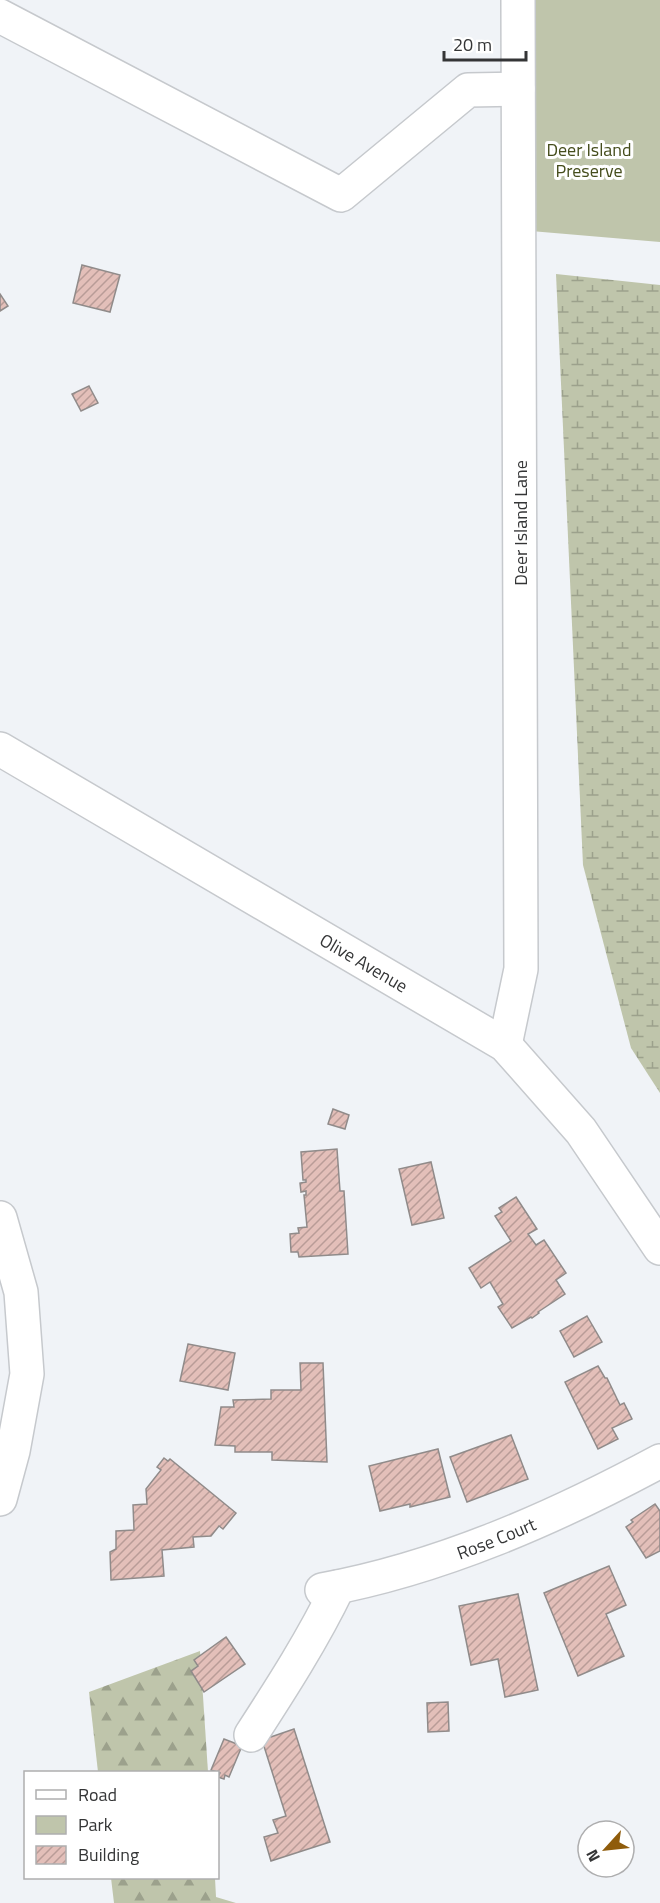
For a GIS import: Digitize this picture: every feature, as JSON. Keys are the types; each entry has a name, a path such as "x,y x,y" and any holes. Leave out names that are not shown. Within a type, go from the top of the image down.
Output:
{"street":[{"name":"Deer Island Lane","path":"506,1045 521,969 518,0"},
{"path":"0,16 341,195 468,90 519,89"},
{"name":"Olive Avenue","path":"0,749 506,1045 581,1131 660,1248"},
{"path":"0,1218 21,1292 27,1374 13,1451 0,1499"},
{"name":"Rose Court","path":"251,1735 322,1622 330,1589 370,1581 424,1565 520,1529 619,1483 660,1461"}],"green space":[{"name":"Deer Island Preserve","path":"518,0 660,0 660,242 519,230"},
{"path":"556,274 660,285 660,1093 631,1048 583,865"},
{"path":"200,1651 208,1771 98,1771 89,1692"},
{"path":"111,1879 215,1879 216,1897 236,1903 114,1903"}],"building":[{"path":"82,265 120,275 110,312 73,303"},
{"path":"0,294 8,306 0,311"},
{"path":"89,386 98,403 81,411 72,394"},
{"path":"333,1109 349,1115 345,1129 328,1124"},
{"path":"337,1149 340,1191 344,1191 348,1254 299,1257 298,1252 291,1252 290,1234 299,1233 298,1228 307,1227 304,1195 306,1191 301,1192 300,1183 306,1182 303,1180 301,1152"},
{"path":"431,1162 444,1218 412,1225 399,1169"},
{"path":"516,1197 537,1229 528,1234 536,1245 544,1240 566,1273 556,1280 565,1294 532,1318 512,1328 498,1307 503,1304 490,1282 481,1288 469,1268 511,1241 495,1216 502,1212 499,1208"},
{"path":"587,1316 602,1342 574,1357 560,1331"},
{"path":"188,1344 235,1353 228,1390 180,1381"},
{"path":"300,1363 323,1363 327,1462 272,1460 272,1452 235,1452 235,1446 215,1445 221,1407 234,1407 233,1400 271,1399 271,1390 301,1390"},
{"path":"598,1366 607,1378 620,1405 624,1403 632,1419 612,1428 618,1439 598,1449 565,1382"},
{"path":"511,1435 528,1479 467,1502 450,1457"},
{"path":"438,1449 450,1497 410,1507 410,1504 380,1511 369,1466"},
{"path":"164,1458 168,1461 170,1459 236,1513 223,1529 219,1526 211,1536 193,1537 194,1547 162,1550 164,1576 111,1580 110,1552 116,1549 116,1531 134,1530 133,1505 147,1504 146,1489 161,1470 157,1467"},
{"path":"655,1504 660,1511 660,1551 646,1558 626,1527 633,1522 631,1520"},
{"path":"609,1566 626,1605 606,1614 624,1656 578,1676 544,1593"},
{"path":"518,1594 538,1690 505,1697 498,1659 471,1665 459,1606"},
{"path":"226,1637 245,1664 204,1692 191,1671 198,1666 194,1660"},
{"path":"448,1702 449,1731 428,1732 427,1703"},
{"path":"294,1729 330,1842 271,1861 264,1837 278,1833 273,1820 286,1816 262,1740"},
{"path":"224,1739 242,1746 229,1777 225,1775 224,1779 219,1777 219,1771 211,1770"}]}
